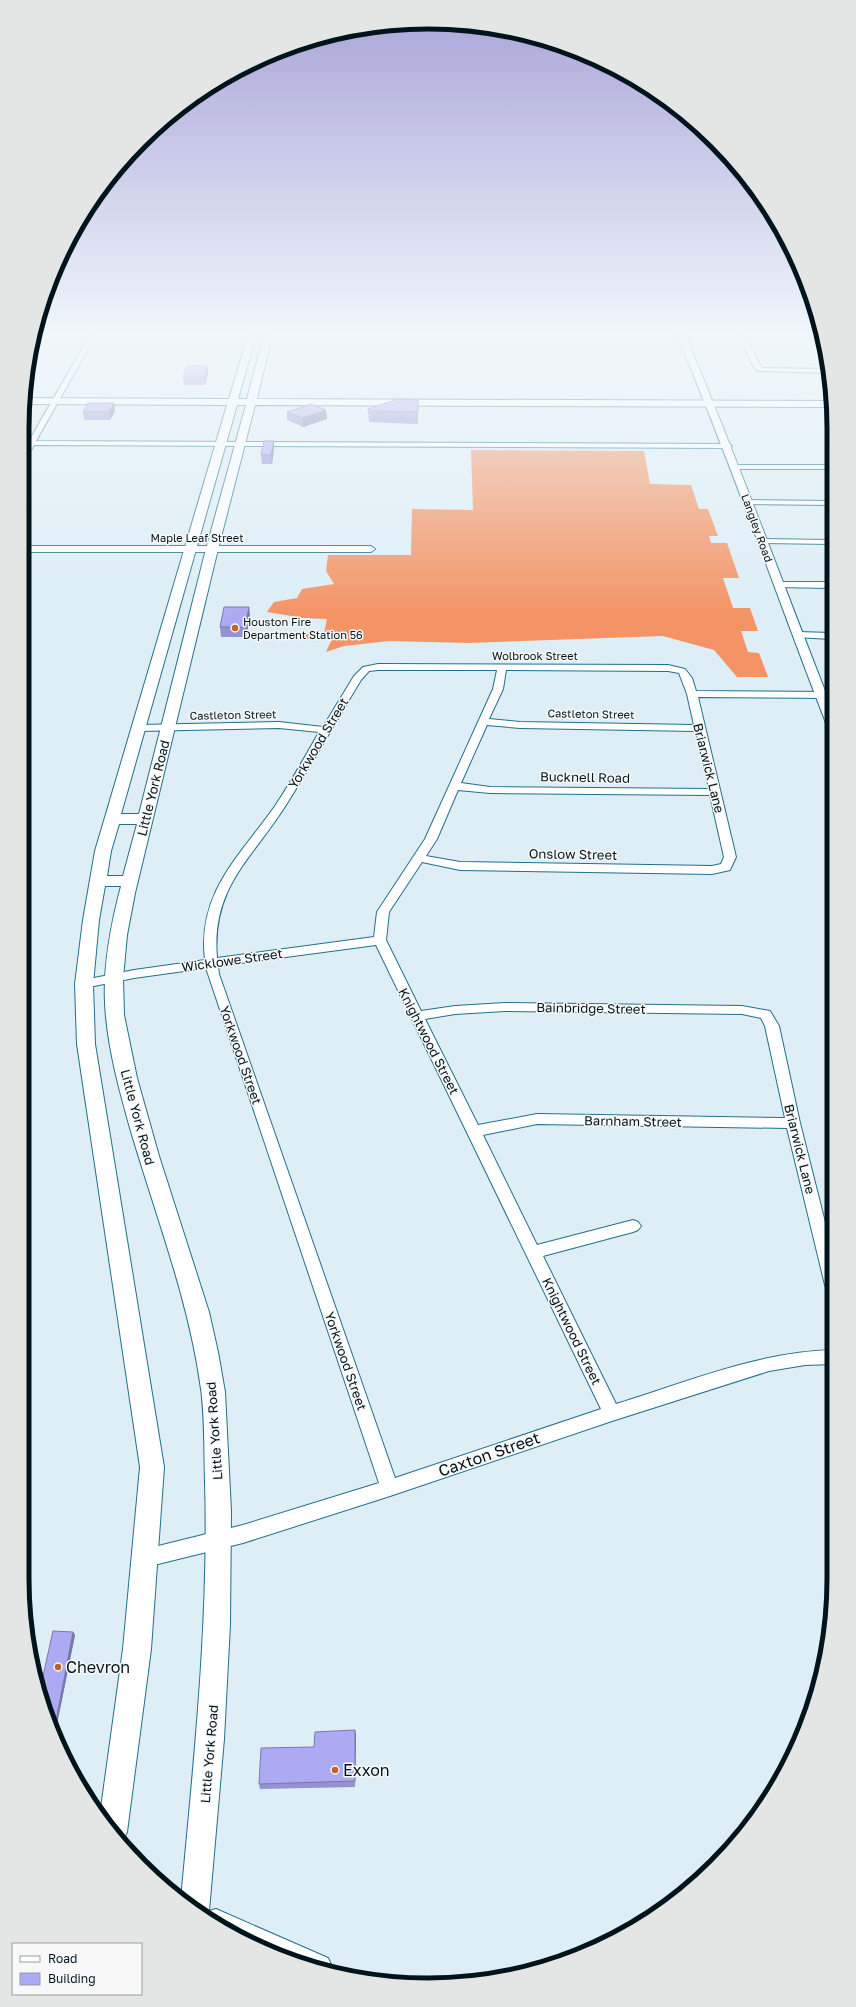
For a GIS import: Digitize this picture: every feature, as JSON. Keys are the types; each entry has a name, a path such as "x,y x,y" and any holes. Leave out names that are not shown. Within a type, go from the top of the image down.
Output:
{"main road":[{"name":"Little York Road","path":"113,1824 137,1649 146,1558 152,1467 86,1044 84,984 91,920 103,851 140,728 190,549 234,429"},
{"name":"Little York Road","path":"195,1903 213,1709 220,1540 211,1384 198,1317 163,1198 143,1141 131,1096 119,1044 114,1005 114,977 116,941 167,728 212,550 229,444"},
{"path":"169,622 194,622"},
{"path":"169,622 194,622"},
{"path":"113,819 145,819"},
{"path":"98,881 130,881"}],"street":[{"path":"39,429 30,444 728,446"},
{"name":"Langley Road","path":"721,429 778,585 798,635 826,695"},
{"path":"735,466 827,467"},
{"path":"747,502 827,503"},
{"path":"762,541 827,542"},
{"name":"Maple Leaf Street","path":"29,549 371,549"},
{"path":"778,585 827,585"},
{"path":"798,635 827,636"},
{"name":"Wolbrook Street","path":"387,667 668,668 682,670"},
{"name":"Yorkwood Street","path":"387,667 366,669 357,678 272,818 244,853 223,885 211,922 209,952 213,974 390,1488"},
{"path":"380,940 383,912 396,890 420,858 455,786 498,690 502,667"},
{"name":"Briarwick Lane","path":"682,670 687,678 692,694 698,728 730,857 726,867"},
{"path":"692,694 826,695"},
{"name":"Castleton Street","path":"484,722 520,725 698,728"},
{"name":"Castleton Street","path":"140,728 279,725 326,730"},
{"name":"Bucknell Road","path":"455,786 490,790 715,792"},
{"name":"Onslow Street","path":"420,858 460,866 712,870 726,867"},
{"name":"Wicklowe Street","path":"84,984 114,977 380,940"},
{"name":"Knightwood Street","path":"380,940 612,1413"},
{"name":"Bainbridge Street","path":"417,1016 455,1010 506,1007 742,1010 765,1014"},
{"name":"Briarwick Lane","path":"765,1014 772,1026 793,1123 827,1261"},
{"name":"Barnham Street","path":"475,1131 537,1119 793,1123"},
{"path":"533,1252 633,1226"},
{"name":"Caxton Street","path":"146,1558 220,1540 390,1488 612,1413 769,1364 805,1358 827,1357"}],"shaded area":[{"path":"471,450 644,451 650,484 691,485 699,509 708,509 718,536 709,536 711,543 727,543 739,578 723,578 733,608 750,608 758,631 741,631 748,652 759,653 768,677 737,677 714,650 663,636 470,643 389,641 344,646 326,652 332,639 305,639 305,634 324,634 327,619 304,618 267,612 274,602 297,598 302,589 334,584 326,571 328,555 411,555 412,509 473,510"}],"building":[{"path":"264,441 274,441 271,455 261,455"},
{"path":"224,607 249,607 245,627 220,627"},
{"name":"Chevron","path":"53,1631 73,1632 56,1721 50,1707 42,1679"},
{"path":"355,1730 355,1781 259,1784 261,1748 314,1747 315,1732"}],"place":[{"name":"Houston Fire Department Station 56","path":"235,628"},
{"name":"Chevron","path":"58,1667"},
{"name":"Exxon","path":"335,1770"}]}
